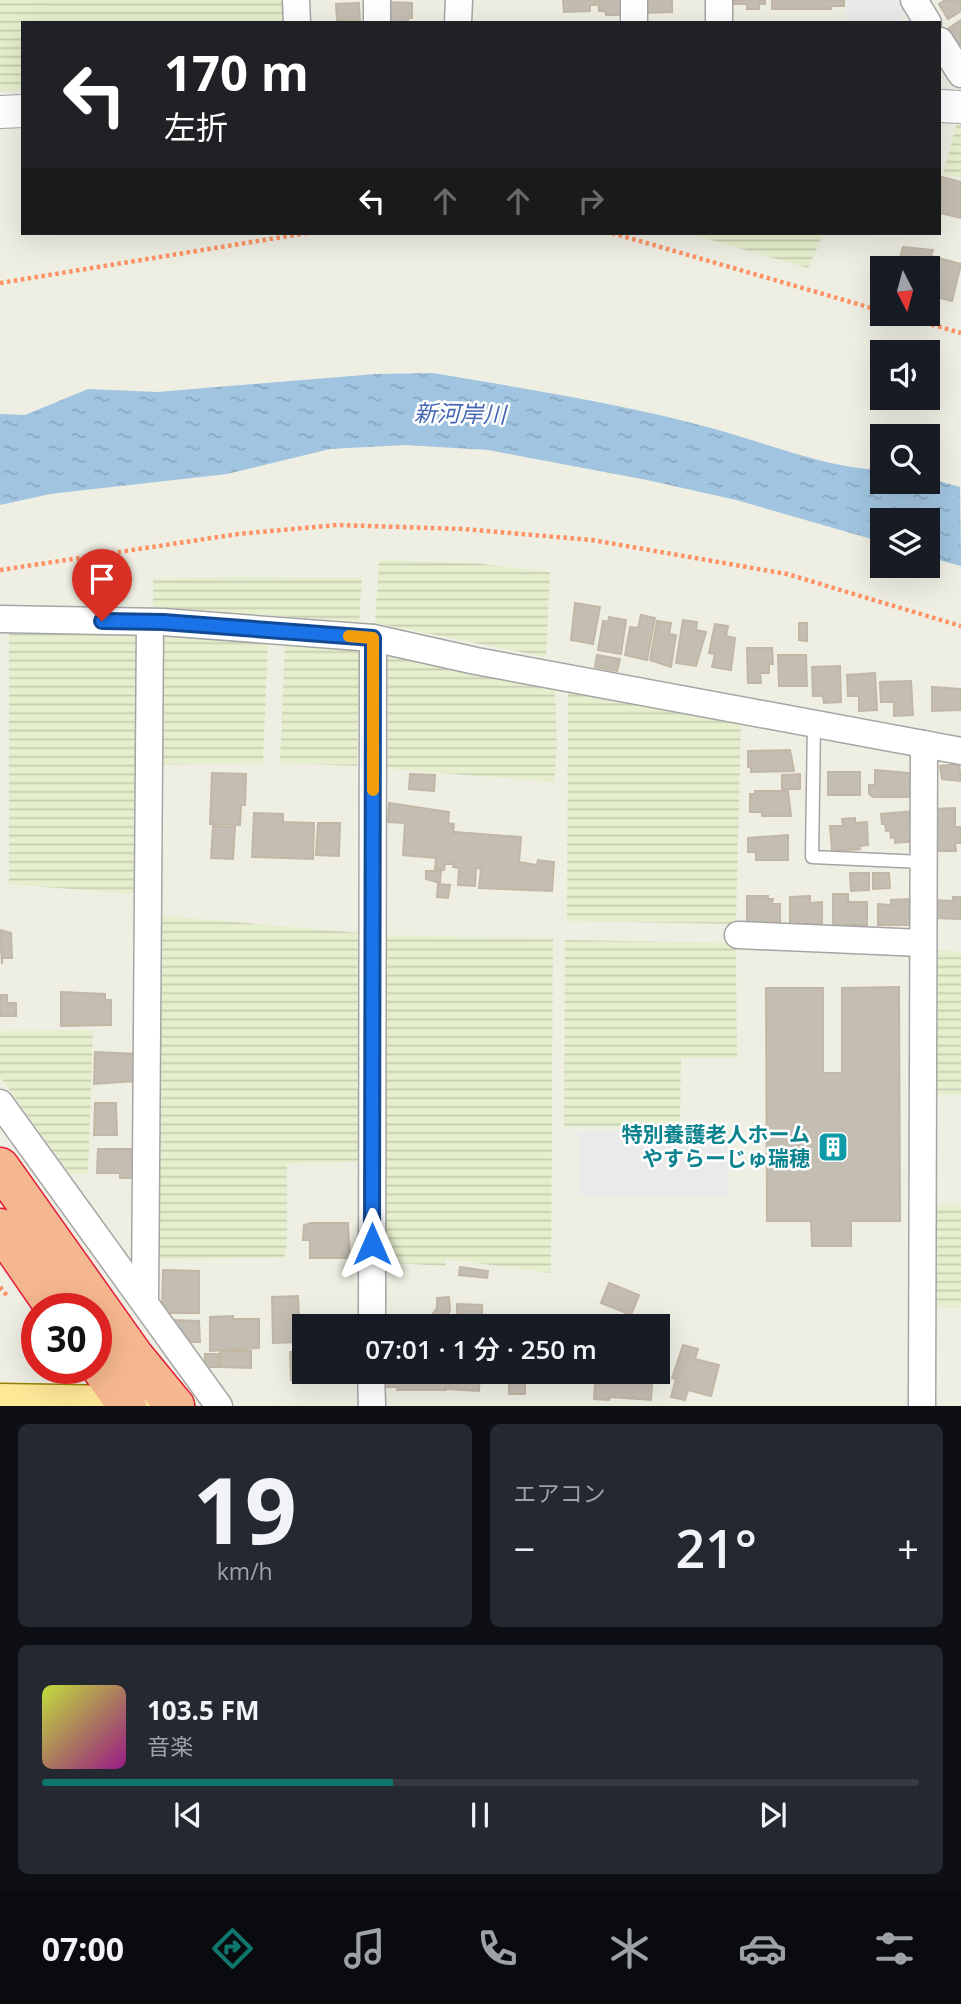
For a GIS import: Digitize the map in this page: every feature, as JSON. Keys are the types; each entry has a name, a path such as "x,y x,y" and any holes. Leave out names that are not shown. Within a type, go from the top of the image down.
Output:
{"highway":[{"path":"0,1167 134,1356 175,1405"},
{"path":"0,1228 45,1293"},
{"path":"112,1383 127,1404"}],"main road":[{"path":"0,1403 175,1405"}],"street":[{"path":"296,0 297,21"},
{"path":"377,0 377,21"},
{"path":"458,21 460,0"},
{"path":"634,0 634,21"},
{"path":"719,0 719,21"},
{"path":"941,43 961,74"},
{"path":"941,106 961,107"},
{"path":"0,112 21,111"},
{"path":"0,619 150,622 373,638 476,660 961,751"},
{"path":"145,1303 150,622"},
{"path":"372,1314 373,638"},
{"path":"922,1405 923,744"},
{"path":"738,935 922,943"},
{"path":"0,1103 219,1405"},
{"path":"372,1384 372,1405"}],"lane":[{"path":"814,722 812,858 923,862"}],"path":[{"path":"0,283 295,235"},
{"path":"619,235 870,308"},
{"path":"936,326 961,333"},
{"path":"0,570 238,534 337,526 463,528 592,540 787,574 961,626"}],"green space":[{"path":"0,0 289,0 289,21 21,21 21,90 0,91"},
{"path":"958,119 961,119 961,178 943,174"},
{"path":"694,235 823,235 808,268"},
{"path":"379,560 474,563 550,572 546,657 375,623"},
{"path":"362,578 359,622 153,607 153,579"},
{"path":"9,629 142,634 144,895 9,884"},
{"path":"156,634 268,642 263,763 154,765"},
{"path":"285,644 359,650 357,766 280,763"},
{"path":"390,656 555,687 557,746 554,782 378,768 380,664"},
{"path":"568,690 741,719 736,924 567,921"},
{"path":"155,915 361,933 358,1162 287,1164 287,1245 284,1258 156,1259"},
{"path":"379,935 553,939 551,1273 446,1259 445,1266 379,1262"},
{"path":"565,940 736,943 737,1058 681,1058 680,1127 564,1127"},
{"path":"930,949 961,952 961,1095 928,1095"},
{"path":"93,1030 88,1174 69,1173 0,1077 0,1031"},
{"path":"930,1205 961,1205 961,1307 929,1307"}],"shaded area":[{"path":"846,0 902,0 905,6 901,21 847,21"},
{"path":"728,1130 729,1195 579,1196 578,1132"}],"water":[{"name":"新河岸川","path":"433,373 573,397 677,419 817,460 870,469 870,494 940,494 940,481 960,487 961,566 940,560 940,508 870,508 870,539 736,500 488,450 405,445 330,449 227,474 50,494 0,505 0,414 25,415 88,389 157,392 376,374"}],"building":[{"path":"563,0 596,0 596,5 590,5 590,11 564,12"},
{"path":"598,0 627,0 621,15 606,15 605,11 599,11"},
{"path":"645,0 672,0 672,12 645,13"},
{"path":"734,0 765,0 765,4 759,4 759,9 747,9 747,4 734,4"},
{"path":"772,0 844,0 844,6 831,6 831,9 772,9"},
{"path":"945,0 961,0 961,11 948,19 939,4"},
{"path":"383,2 412,3 412,18 408,18 408,21 383,21"},
{"path":"359,3 360,21 337,20 336,4"},
{"path":"961,20 961,45 957,47 946,30"},
{"path":"942,177 961,182 961,218 941,213"},
{"path":"903,247 933,250 931,256 900,256"},
{"path":"940,258 961,264 952,301 940,298"},
{"path":"575,603 600,607 593,644 571,640"},
{"path":"641,615 655,618 647,660 625,655 630,627 638,628"},
{"path":"609,617 626,620 621,654 598,650 603,621 608,622"},
{"path":"683,620 697,622 696,630 706,632 696,666 676,663"},
{"path":"657,621 671,623 669,634 676,635 671,667 650,660"},
{"path":"799,623 807,623 807,641 799,640"},
{"path":"715,624 728,626 726,636 735,638 731,670 712,667 715,654 709,653"},
{"path":"747,648 772,648 773,664 769,664 769,673 760,673 761,683 748,683"},
{"path":"597,655 620,659 617,671 595,667"},
{"path":"778,655 806,655 807,686 779,686"},
{"path":"840,666 841,702 824,703 823,696 813,696 812,667"},
{"path":"875,673 877,710 859,711 859,696 848,696 847,675"},
{"path":"911,681 913,715 894,716 894,702 881,702 880,682"},
{"path":"932,687 961,689 961,710 932,711"},
{"path":"790,750 794,771 751,772 751,767 748,767 748,751"},
{"path":"959,764 961,781 942,779 940,766"},
{"path":"875,770 909,773 911,797 873,797 869,794 869,785 875,785"},
{"path":"828,772 860,772 860,795 828,795"},
{"path":"212,773 246,774 245,805 241,805 240,825 210,824"},
{"path":"410,774 435,775 434,791 409,789"},
{"path":"800,774 800,789 782,789 782,775"},
{"path":"755,791 788,791 791,816 762,816 762,812 750,812 750,794 755,794"},
{"path":"389,803 449,812 448,823 454,824 453,835 455,832 521,837 519,862 537,865 538,860 554,862 552,891 479,888 481,869 476,868 475,886 458,885 459,868 453,867 454,864 445,864 444,870 435,869 436,858 403,855 405,823 388,822"},
{"path":"955,808 955,827 961,827 961,843 955,843 956,851 934,851 934,809"},
{"path":"915,811 917,841 895,843 895,837 891,838 890,830 886,831 885,824 882,824 881,814"},
{"path":"254,813 283,814 283,822 314,823 313,859 252,857"},
{"path":"855,818 855,823 867,822 868,845 859,846 860,849 832,851 830,826 843,826 842,819"},
{"path":"318,823 340,823 339,856 316,855"},
{"path":"213,826 235,827 233,859 211,858"},
{"path":"788,835 788,860 756,860 756,852 748,852 748,838"},
{"path":"426,871 441,871 440,883 426,879"},
{"path":"850,873 869,873 869,890 851,891"},
{"path":"873,873 889,873 890,888 873,889"},
{"path":"438,884 450,885 448,898 437,897"},
{"path":"833,894 848,894 848,902 867,902 867,925 833,925"},
{"path":"747,896 768,896 768,899 773,899 772,904 780,904 780,922 747,922"},
{"path":"810,896 810,903 822,902 822,924 790,924 790,897"},
{"path":"953,897 961,897 961,919 933,918 934,900 953,901"},
{"path":"910,899 910,925 878,925 878,904 891,905 891,900"},
{"path":"0,930 11,933 12,958 2,958 2,964"},
{"name":"特別養護老人ホーム やすらーじゅ瑞穂","path":"899,987 900,1221 851,1221 851,1246 812,1246 811,1221 767,1221 766,988 823,988 823,1073 842,1073 842,988"},
{"path":"61,992 105,994 105,1000 111,1000 111,1025 61,1026"},
{"path":"0,995 7,995 7,1003 16,1003 16,1016 0,1016"},
{"path":"95,1052 137,1054 136,1081 94,1084"},
{"path":"95,1103 116,1103 117,1135 94,1135"},
{"path":"98,1149 133,1149 133,1153 138,1152 138,1178 120,1178 120,1173 97,1173"},
{"path":"348,1223 350,1258 310,1258 310,1240 303,1240 304,1225"},
{"path":"460,1267 488,1271 487,1278 459,1275"},
{"path":"163,1270 199,1271 199,1313 162,1313"},
{"path":"609,1283 639,1295 631,1314 601,1303"},
{"path":"298,1296 299,1314 292,1314 292,1342 273,1343 272,1297"},
{"path":"449,1297 448,1314 433,1314 437,1308 437,1298"},
{"path":"457,1304 482,1305 482,1314 457,1314"},
{"path":"233,1316 233,1319 259,1319 259,1348 210,1351 210,1317"},
{"path":"171,1320 199,1321 200,1342 185,1342"},
{"path":"683,1345 698,1349 695,1359 719,1365 711,1396 688,1390 685,1400 671,1397 676,1379 672,1378"},
{"path":"220,1351 251,1351 251,1368 220,1367"},
{"path":"290,1352 292,1352 292,1380"},
{"path":"205,1354 218,1354 218,1367 204,1367"},
{"path":"383,1384 446,1384 446,1390 397,1390 398,1387 383,1387"},
{"path":"448,1384 479,1384 479,1391 448,1389"},
{"path":"509,1384 525,1384 525,1394 509,1394"},
{"path":"595,1384 652,1384 651,1400 610,1397 609,1400 594,1399"}],"slow traffic":[{"path":"349,636 373,638 373,790"}],"place":[{"name":"特別養護老人ホーム やすらーじゅ瑞穂","path":"833,1147"}],"route":[{"path":"102,621 163,622 373,638 372,1244"}]}
